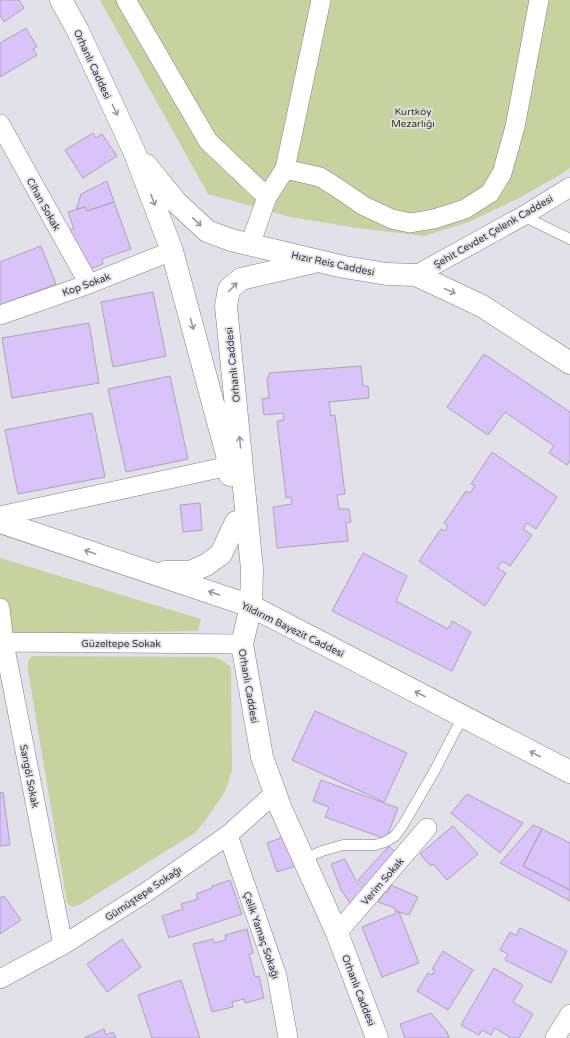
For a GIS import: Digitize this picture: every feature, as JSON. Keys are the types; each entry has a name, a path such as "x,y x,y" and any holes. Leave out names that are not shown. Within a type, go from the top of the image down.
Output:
{"street":[{"name":"Orhanlı Caddesi","path":"61,0 78,31 134,151"},
{"path":"126,0 208,141 267,197"},
{"path":"250,245 267,197 285,169 321,0"},
{"path":"285,169 320,177 336,186 364,206 392,219 410,223 434,219 465,209 490,193 502,173 514,127 539,0"},
{"name":"Cihan Sokak","path":"0,124 89,284"},
{"name":"Hızır Reis Caddesi","path":"134,151 176,202 207,231 250,245 344,267 387,274 416,275 482,306 570,363"},
{"path":"134,151 172,251 227,454 236,522 239,572 251,606"},
{"name":"Şehit Cevdet Çelenk Caddesi","path":"416,275 523,216 570,187"},
{"name":"Kop Sokak","path":"0,315 89,284 172,251"},
{"name":"Orhanlı Caddesi","path":"318,261 240,280 229,289 226,306 252,569 251,606 242,644 262,757 275,793 337,933 377,1038"},
{"path":"0,516 229,466"},
{"name":"Yıldırım Bayezit Caddesi","path":"0,522 251,606 570,772"},
{"path":"148,572 190,572 206,565 221,554 236,522"},
{"name":"Sarıgöl Sokak","path":"0,608 2,642 64,945"},
{"name":"Güzeltepe Sokak","path":"2,642 242,644"},
{"name":"Gümüştepe Sokağı","path":"0,979 64,945 145,893 228,835 275,793"},
{"name":"Verim Sokak","path":"337,933 427,828"},
{"name":"Çelik Yamaç Sokağı","path":"228,835 277,976 288,1038"},
{"path":"555,1038 570,1014"}],"lane":[{"path":"523,216 570,239"},
{"path":"304,859 322,851 343,845 375,845 385,842 394,836 403,825 435,770 463,716"}],"green space":[{"name":"Kurtköy Mezarlığı","path":"100,0 570,0 570,168 517,199 469,222 424,236 357,228 291,217 208,194"},
{"path":"0,558 201,619 198,631 16,634 0,631"},
{"path":"32,656 214,657 222,660 231,667 232,771 225,792 195,833 79,905 72,907 67,903 28,670 28,661"}],"building":[{"path":"0,0 19,0 24,8 4,22 0,15"},
{"path":"26,28 37,47 33,49 37,55 0,77 0,43"},
{"path":"93,133 96,138 102,134 117,156 83,178 65,150"},
{"path":"107,181 114,202 87,211 85,207 76,210 81,194"},
{"path":"114,202 131,249 102,259 103,264 88,270 69,230 74,229 68,212 85,207 87,211"},
{"path":"41,246 56,284 0,305 0,262"},
{"path":"153,292 166,356 113,367 101,302"},
{"path":"89,323 99,383 12,398 2,338"},
{"path":"484,354 570,412 570,460 567,465 549,453 554,446 505,412 488,435 447,407"},
{"path":"361,366 363,386 368,386 369,398 329,402 331,416 335,415 345,494 337,495 339,509 349,509 351,522 346,523 348,541 277,548 273,507 292,504 291,497 286,498 277,421 284,420 283,413 264,415 262,399 269,398 267,378 269,377 269,373"},
{"path":"170,376 188,459 126,472 108,389"},
{"path":"92,413 105,477 18,494 5,430"},
{"path":"492,452 557,497 536,529 527,523 523,529 532,535 510,566 502,561 497,568 506,573 485,606 419,561 441,529 445,531 448,526 444,523 466,491 470,493 475,486 471,484"},
{"path":"200,503 202,530 183,532 180,505"},
{"path":"363,553 407,576 396,601 448,629 452,621 471,632 452,671 332,611"},
{"path":"315,711 407,753 384,802 292,760"},
{"path":"321,780 398,808 386,839 325,817 329,807 313,801"},
{"path":"3,792 10,845 0,846 0,793"},
{"path":"467,794 523,823 500,853 451,813"},
{"path":"533,825 542,829 523,866 570,890 570,901 500,863"},
{"path":"453,826 478,854 447,880 433,864 431,866 420,854"},
{"path":"542,829 570,843 570,890 523,866"},
{"path":"286,836 296,866 277,872 267,843"},
{"path":"389,846 400,856 369,890 358,880"},
{"path":"345,859 356,881 367,892 353,907 341,890 331,864"},
{"path":"230,880 242,914 169,938 162,916 183,909 181,904 198,899 196,894 212,888 212,886"},
{"path":"391,885 418,897 409,915 395,911 395,908 378,902 385,892 387,893"},
{"path":"4,896 21,920 0,934 0,898"},
{"path":"399,912 419,963 382,977 362,927"},
{"path":"520,928 567,951 551,983 505,960 508,954 500,950 510,932 516,936"},
{"path":"247,929 253,953 249,954 255,977 259,976 264,998 245,1003 244,999 232,1002 233,1007 212,1012 193,944 213,939 214,943 226,940 225,935"},
{"path":"122,939 141,967 107,992 87,964"},
{"path":"443,951 473,970 448,1010 417,991 428,973 432,975 435,970 432,969"},
{"path":"494,968 523,985 513,1002 533,1014 519,1038 511,1038 495,1028 491,1035 482,1030 479,1035 461,1025"},
{"path":"181,980 200,1038 152,1038 138,995"},
{"path":"431,1013 447,1032 449,1038 405,1038 400,1024"},
{"path":"104,1029 106,1035 113,1032 116,1038 84,1038"}]}
